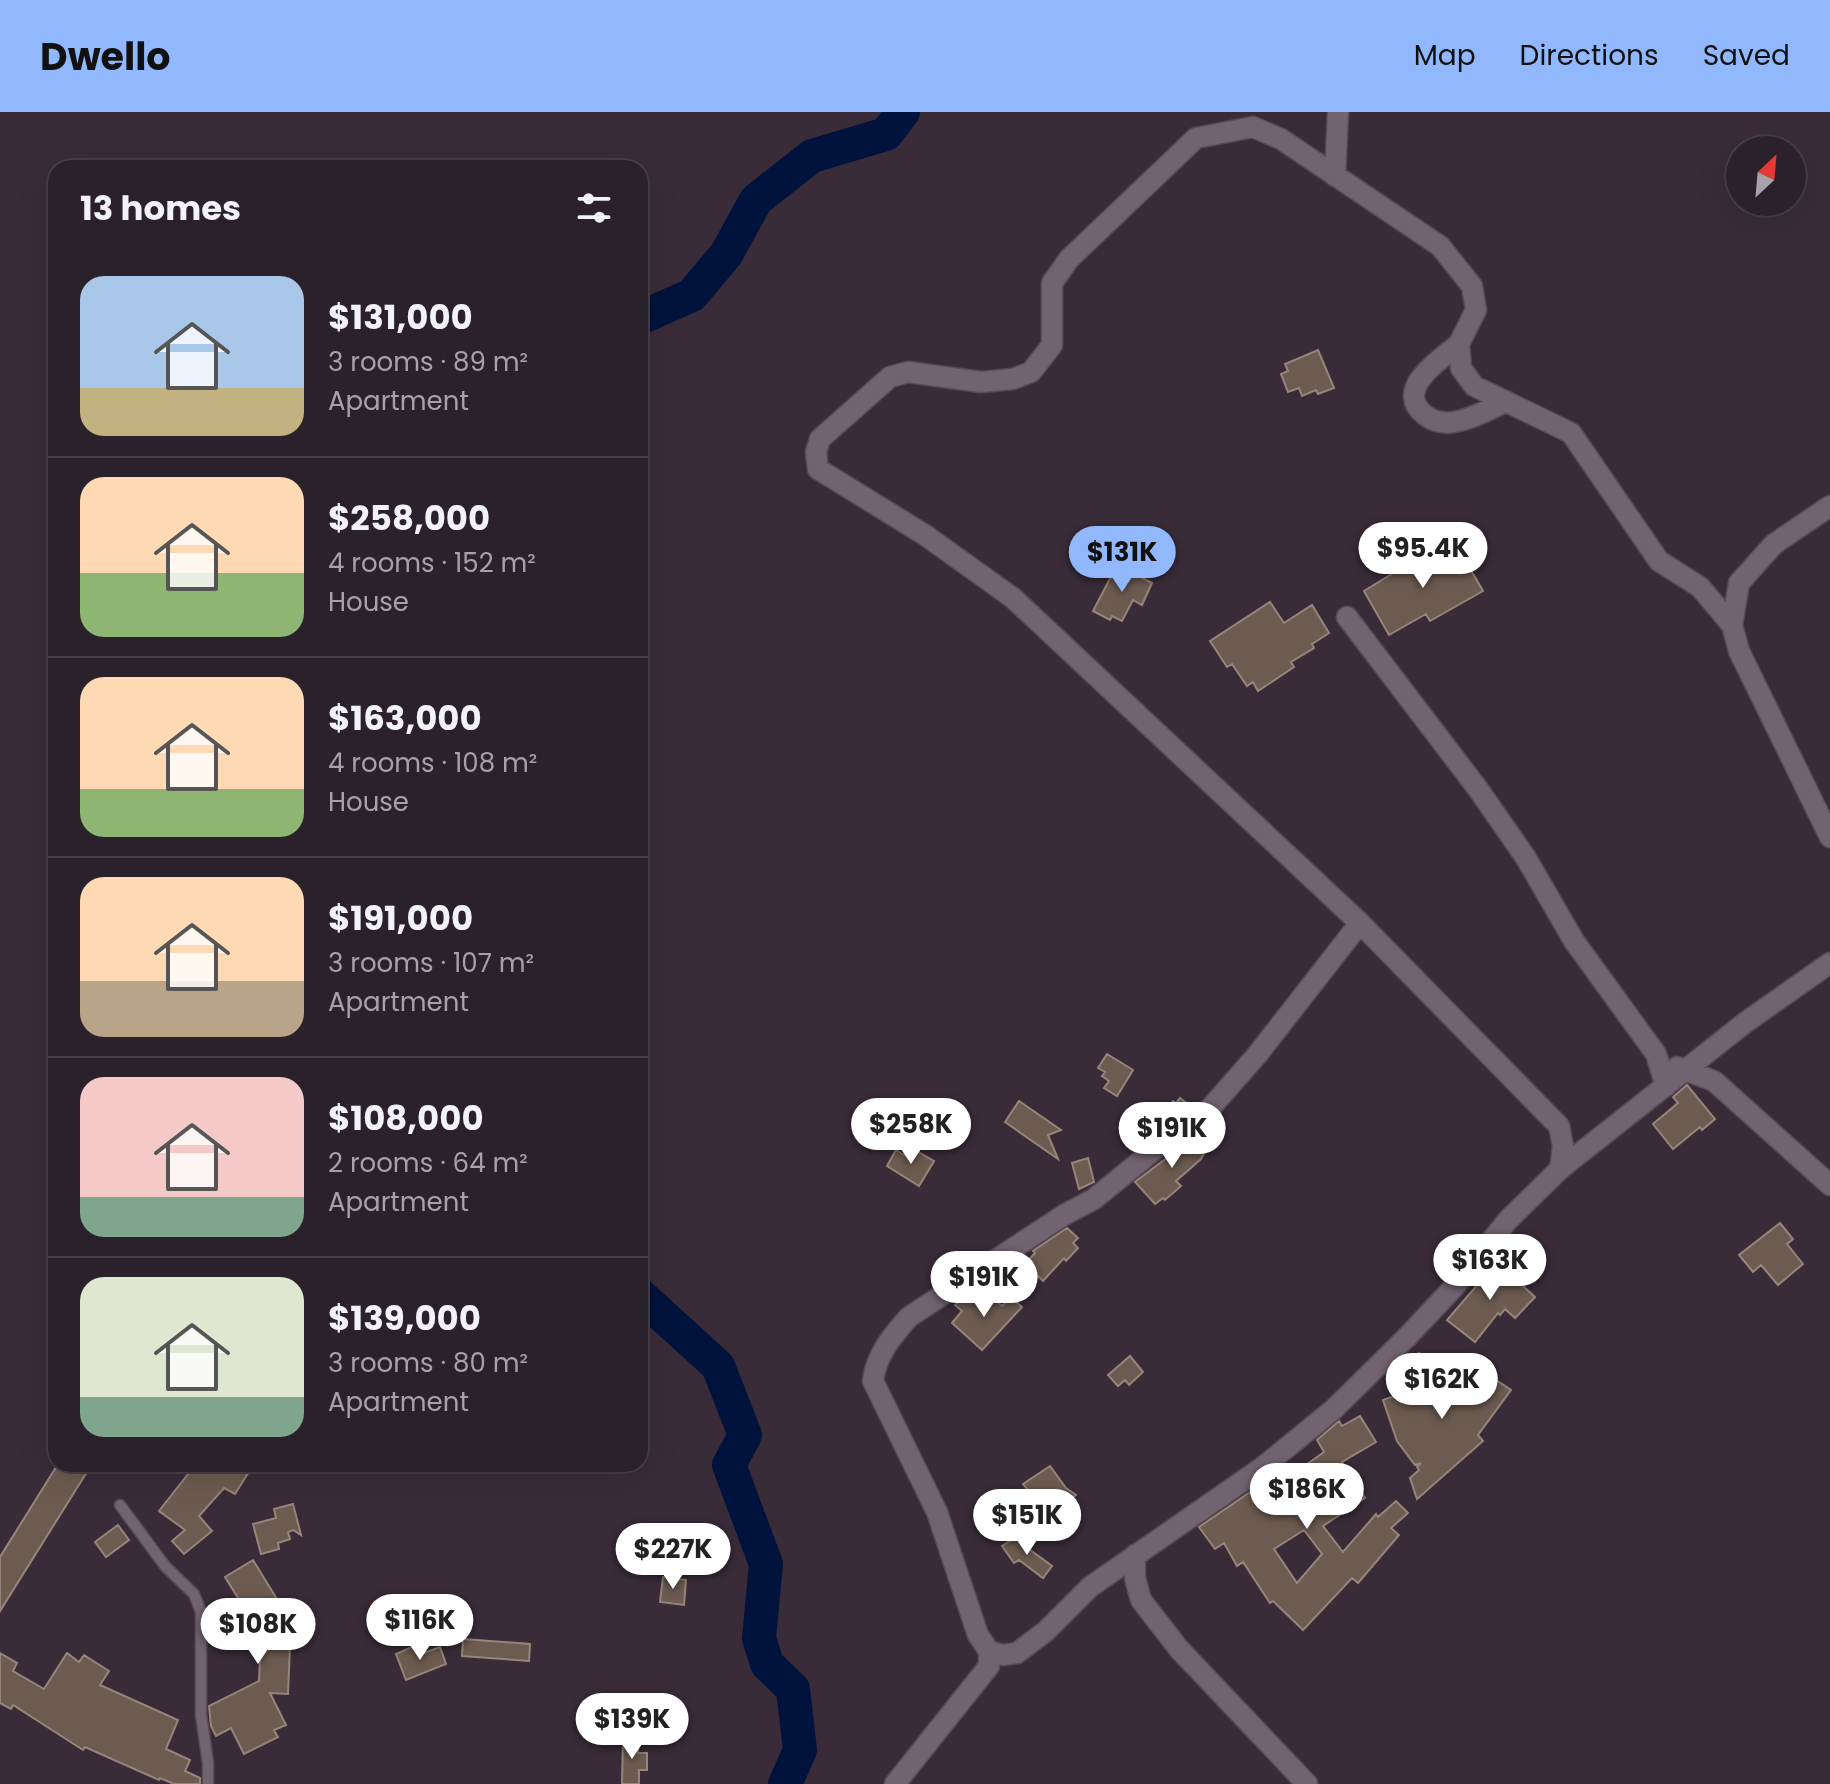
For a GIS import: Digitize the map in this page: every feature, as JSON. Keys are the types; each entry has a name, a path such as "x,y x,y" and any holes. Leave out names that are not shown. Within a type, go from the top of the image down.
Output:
{"street":[{"path":"1335,176 1338,112"},
{"path":"1506,401 1453,423 1431,420 1416,408 1413,394 1418,382 1459,344 1476,310 1472,286 1440,246 1281,139 1253,127 1196,138 1069,259 1052,283 1052,345 1031,372 1013,379 981,382 908,372 890,377 820,439 816,452 818,469 925,535 1013,598 1360,923 1559,1126 1563,1146 1560,1169"},
{"path":"1459,344 1461,368 1474,386 1571,433 1659,561 1700,587 1732,625"},
{"path":"1830,506 1774,544 1739,583 1732,625 1739,651 1830,837"},
{"path":"1347,617 1510,835 1574,941 1656,1054 1666,1086"},
{"path":"895,1784 989,1666 989,1651 968,1611 937,1512 873,1381 875,1366 889,1339 909,1317 1064,1215 1094,1199 1170,1137 1206,1113 1257,1055 1360,923"},
{"path":"989,1651 1003,1655 1017,1653 1046,1631 1090,1587 1263,1467 1334,1409 1407,1337 1455,1286 1508,1220 1560,1169 1746,1022 1830,963"},
{"path":"1656,1054 1685,1071 1714,1081 1830,1185"},
{"path":"1135,1555 1135,1578 1141,1600 1179,1649 1307,1784"}],"lane":[{"path":"120,1505 165,1566 194,1594 201,1612 201,1715 208,1784"}],"building":[{"path":"1318,350 1334,388 1318,394 1316,390 1302,396 1299,388 1288,392 1281,374 1288,371 1285,364"},
{"path":"1458,548 1483,591 1430,621 1426,614 1389,635 1364,591 1426,553 1431,562 1440,557 1441,560"},
{"path":"1117,565 1152,583 1142,605 1133,600 1122,621 1112,616 1110,620 1093,611"},
{"path":"1270,602 1284,623 1312,605 1329,633 1312,644 1314,648 1291,662 1294,667 1258,691 1253,682 1247,686 1232,664 1227,667 1210,641"},
{"path":"1107,1054 1133,1070 1117,1096 1104,1088 1109,1081 1102,1076 1105,1072 1098,1068"},
{"path":"1687,1085 1715,1119 1673,1149 1653,1124 1678,1103 1673,1097"},
{"path":"1180,1098 1192,1107 1167,1124 1160,1118 1173,1101 1176,1103"},
{"path":"1019,1101 1061,1130 1048,1135 1058,1159 1005,1122"},
{"path":"1197,1135 1210,1142 1201,1159 1176,1181 1181,1186 1165,1200 1163,1198 1155,1204 1135,1182"},
{"path":"896,1150 909,1158 915,1150 934,1161 919,1186 887,1166"},
{"path":"1088,1158 1094,1182 1079,1189 1072,1163"},
{"path":"1780,1223 1793,1239 1787,1244 1803,1264 1778,1285 1761,1265 1753,1272 1739,1255"},
{"path":"1067,1228 1078,1238 1073,1243 1078,1248 1043,1281 1025,1264 1035,1253 1033,1251"},
{"path":"1497,1262 1535,1297 1515,1318 1505,1309 1500,1315 1498,1313 1475,1342 1447,1320"},
{"path":"971,1292 987,1307 995,1300 1002,1306 1011,1297 1022,1307 982,1350 952,1323 962,1311 955,1305"},
{"path":"1419,1353 1456,1395 1477,1367 1511,1390 1478,1435 1483,1441 1417,1499 1410,1478 1419,1470 1417,1467 1421,1463 1415,1465 1397,1441 1383,1400 1426,1384 1407,1363"},
{"path":"1130,1356 1143,1372 1129,1385 1125,1380 1118,1386 1108,1375"},
{"path":"1360,1416 1376,1442 1342,1462 1365,1498 1323,1526 1343,1552 1376,1514 1378,1517 1396,1501 1408,1513 1391,1528 1399,1535 1358,1583 1352,1578 1303,1630 1273,1601 1270,1603 1243,1562 1237,1566 1224,1543 1215,1549 1199,1527 1259,1486 1270,1507 1304,1485 1311,1478 1303,1467 1324,1452 1317,1440 1339,1421 1342,1426","holes":["1304,1530 1322,1554 1297,1583 1274,1549"]},
{"path":"1050,1466 1066,1488 1076,1495 1032,1523 1019,1504 1022,1502 1018,1496 1027,1489 1023,1484"},
{"path":"53,1472 87,1472 0,1611 0,1557"},
{"path":"190,1472 249,1472 235,1494 224,1488 199,1516 212,1531 184,1554 172,1541 185,1530 159,1511"},
{"path":"293,1504 301,1535 293,1530 288,1532 290,1539 278,1543 279,1549 261,1554 253,1524 276,1518 274,1509"},
{"path":"118,1525 129,1540 106,1557 95,1542"},
{"path":"1014,1538 1052,1566 1043,1578 1019,1560 1014,1563 1002,1546"},
{"path":"253,1560 291,1622 288,1694 270,1693 286,1725 274,1730 278,1737 244,1754 231,1728 216,1736 211,1726 209,1706 259,1681 261,1635 225,1577"},
{"path":"663,1577 686,1580 684,1605 660,1602"},
{"path":"463,1639 530,1644 529,1661 462,1656"},
{"path":"414,1646 418,1655 440,1647 446,1664 406,1680 396,1654"},
{"path":"0,1653 17,1663 13,1671 44,1689 67,1653 79,1662 84,1655 109,1671 100,1685 178,1720 166,1749 190,1760 185,1771 200,1778 200,1784 174,1784 159,1780 85,1747 83,1750 13,1705 11,1709 0,1703"},
{"path":"623,1736 639,1737 638,1753 647,1753 647,1770 639,1770 639,1784 622,1784"}],"waterway":[{"path":"648,314 692,295 727,253 756,200 812,156 886,134 903,112"},
{"path":"648,1302 718,1366 745,1435 729,1465 766,1564 759,1638 767,1664 793,1689 800,1750 785,1784"}]}
